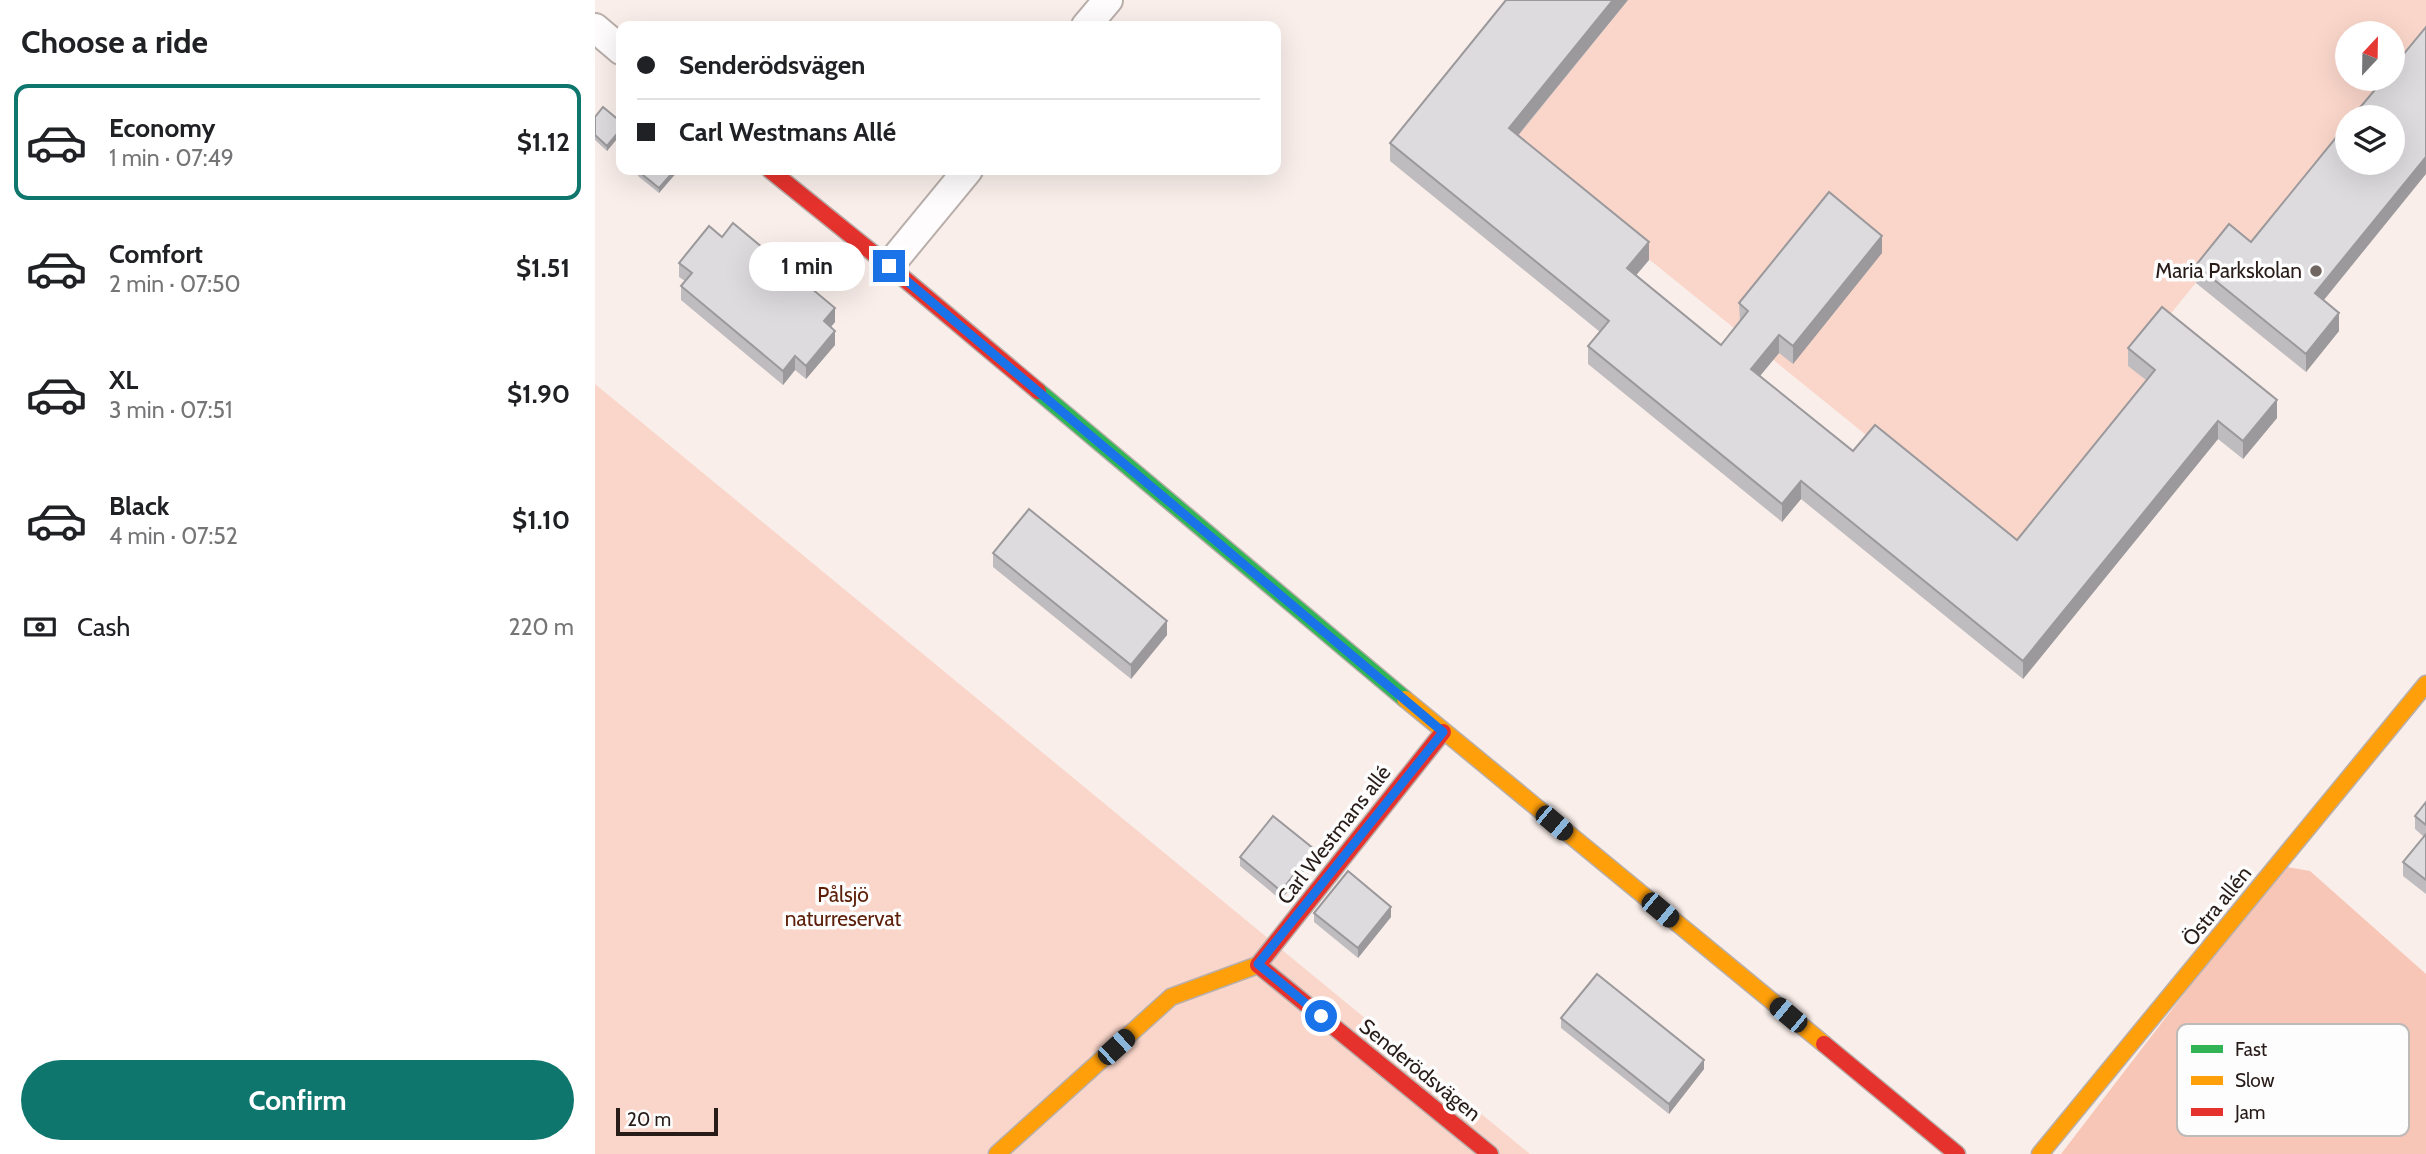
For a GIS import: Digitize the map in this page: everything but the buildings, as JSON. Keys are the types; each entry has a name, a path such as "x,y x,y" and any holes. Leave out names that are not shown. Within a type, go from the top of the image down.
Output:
{"street":[{"path":"1090,21 1108,0"},
{"path":"595,28 616,46"},
{"path":"776,175 889,266 1443,732 1957,1154"},
{"path":"889,266 964,175"},
{"name":"Östra allén","path":"2040,1154 2426,684"},
{"name":"Carl Westmans allé","path":"1258,964 1443,732"},
{"path":"997,1154 1171,998 1258,964"},
{"name":"Senderödsvägen","path":"1258,964 1490,1154"}],"green space":[{"path":"1628,0 2426,0 2426,45 2405,71 2405,21 2335,21 2335,91 2388,91 2377,105 2335,105 2335,157 2251,260 2229,242 2129,365 2155,388 2017,557 1509,146"},
{"name":"Pålsjö naturreservat","path":"595,384 1530,1154 595,1154"}],"shaded area":[{"path":"2282,866 2310,871 2426,974 2426,1154 2061,1154"}],"traffic: fast":[{"path":"1038,391 1405,699"}],"traffic: slow":[{"path":"2040,1154 2426,684"},
{"path":"1405,699 1824,1044"},
{"path":"997,1154 1171,997 1258,965"}],"traffic: jam":[{"path":"776,175 1038,391"},
{"path":"1258,965 1443,732"},
{"path":"1258,965 1490,1154"},
{"path":"1824,1044 1957,1154"}],"place":[{"name":"Maria Parkskolan","path":"2316,271"}],"route":[{"path":"889,266 1443,732 1258,964 1321,1016"}]}
